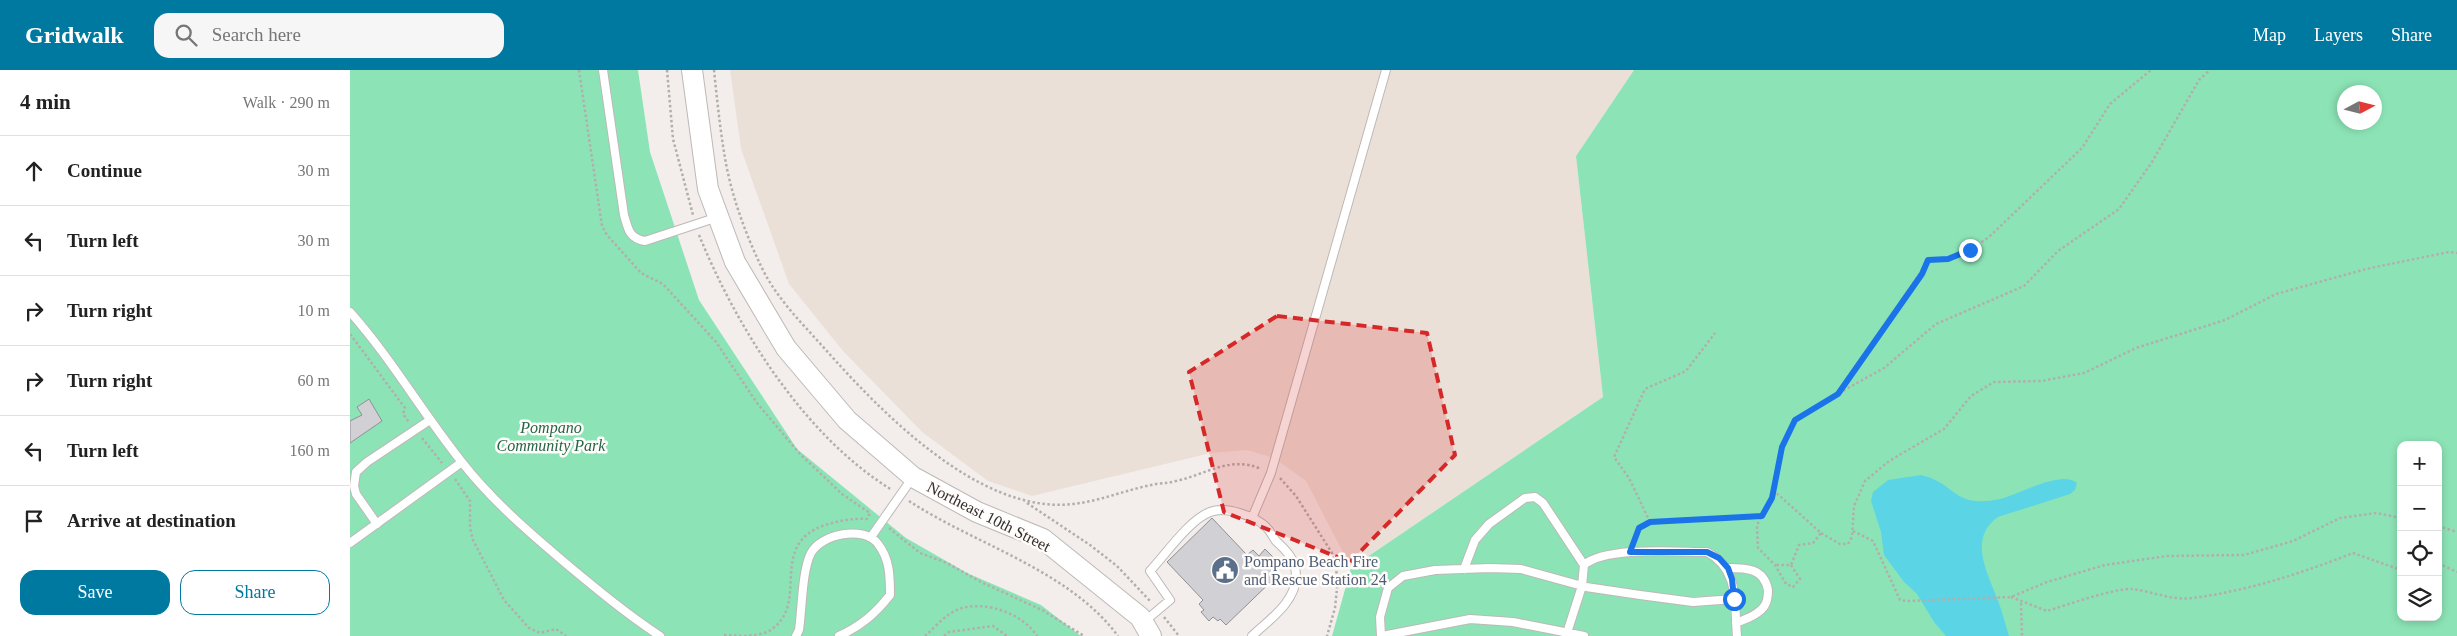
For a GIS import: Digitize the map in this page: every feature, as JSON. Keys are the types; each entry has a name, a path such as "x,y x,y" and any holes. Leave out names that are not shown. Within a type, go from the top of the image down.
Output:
{"street":[{"name":"Northeast 10th Street","path":"692,70 708,188 735,262 786,348 847,420 913,477 977,512 1043,539 1140,617 1147,629"}],"lane":[{"path":"603,70 624,215 629,232 633,237 645,241 718,217"},
{"path":"1252,518 1271,473 1386,70"},
{"path":"350,312 368,332 462,462 530,533 631,617 660,636"},
{"path":"377,524 356,494 354,478 366,462 430,420"},
{"path":"350,543 462,462"},
{"path":"871,537 913,477"},
{"path":"1464,569 1475,540 1489,524 1525,498 1534,497 1543,502 1584,565 1582,586 1566,634"},
{"path":"1147,629 1158,609 1170,600 1150,571 1197,520 1211,512 1227,511 1252,518 1268,528 1274,539 1288,551 1296,577 1289,601 1252,636"},
{"path":"796,636 799,630 810,554 818,543 835,536 854,534 871,537 878,544 887,560 890,595 872,616 859,626 839,636"},
{"path":"1584,565 1601,557 1630,552 1707,552 1719,558 1728,568 1732,579 1737,636"},
{"path":"1728,568 1755,570 1763,576 1768,596 1766,604 1759,612 1736,623"},
{"path":"1584,636 1566,634 1513,622 1470,619 1382,636 1380,617 1388,588 1403,576 1435,570 1520,569 1582,586 1693,602 1734,599"}],"path":[{"path":"579,70 602,226 607,235 641,273 663,284 716,342 757,403 800,454 842,494 870,512 920,553 1042,610 1084,636"},
{"path":"714,70 725,160 740,213 760,265 775,293 854,382 911,436 966,474 997,491 1025,502 1090,545 1117,566 1158,609 1180,636"},
{"path":"1838,394 1922,274 1928,260 1948,259 1970,250 1989,237 2082,148 2110,104 2151,70"},
{"path":"1791,565 1800,579 1793,587 1786,584 1775,565 1758,548 1757,525 1772,498 1782,447 1795,420 1884,368 1936,324 2024,286 2058,251 2119,209 2152,162 2199,80 2210,70"},
{"path":"1773,490 1821,532 1840,544 1848,544 1853,531 1854,506 1865,481 1889,461 1944,429 1971,396 1994,382 2041,381 2084,373 2136,348 2226,320 2276,294 2366,269 2449,252 2457,253"},
{"path":"1650,522 1629,478 1614,457 1645,389 1686,371 1715,333"},
{"path":"350,334 405,408 403,414 467,494 470,501 470,528 473,540 504,600 529,628 540,633 556,629 566,636"},
{"path":"1025,502 1048,505 1074,504 1156,484 1176,482 1217,466 1238,463 1258,467 1278,476 1296,496 1332,553 1338,579 1335,608 1327,636"},
{"path":"724,635 743,636 771,631 782,620 788,608 789,571 794,552 803,538 816,528 834,522 866,519 870,512"},
{"path":"1853,531 1873,541 1900,600 1907,602 2011,597 2047,582 2105,565 2167,556 2244,554 2293,541 2340,518 2376,513 2397,517"},
{"path":"1630,552 1639,528 1650,522 1762,516"},
{"path":"2442,527 2457,532"},
{"path":"1791,565 1799,545 1814,543 1821,532"},
{"path":"2011,597 2021,603 2047,611 2130,589 2190,599 2247,588 2304,572 2354,553 2397,569"},
{"path":"1775,565 1791,565"},
{"path":"2442,565 2457,572"},
{"path":"2021,603 2022,636"},
{"path":"925,636 958,609 970,607 1001,611 1013,615 1023,620 1037,636"},
{"path":"944,636 949,632 993,626 1007,636"}],"highlighted area":[{"path":"1277,316 1427,333 1455,455 1350,562 1224,512 1189,372"}],"shaded area":[{"path":"730,70 1634,70 1576,156 1603,397 1351,568 1306,481 1274,458 1247,450 1211,453 1032,496 988,481 922,432 843,351 789,284 741,149"}],"green space":[{"name":"Pompano Community Park","path":"350,70 638,70 650,152 699,300 797,449 906,538 967,573 1041,605 1081,636 350,636"},
{"path":"1634,70 2457,70 2457,636 1332,636 1351,568 1603,397 1576,156"}],"water":[{"path":"1921,475 1933,479 1963,498 1972,501 2000,499 2039,484 2061,479 2077,483 2075,490 2070,494 1998,517 1989,525 1984,535 1982,556 2009,636 1946,636 1934,622 1917,594 1904,582 1884,555 1881,532 1871,501 1873,492 1888,480"}],"building":[{"path":"369,399 382,421 350,443 350,421 362,415 357,407"},
{"name":"Pompano Beach Fire and Rescue Station 24","path":"1212,518 1247,555 1253,550 1259,556 1265,549 1277,561 1272,566 1279,574 1226,625 1220,619 1218,621 1213,617 1209,621 1201,612 1204,610 1199,604 1203,600 1167,562"}],"place":[{"name":"Pompano Beach Fire and Rescue Station 24","path":"1225,570"}],"route":[{"path":"1734,599 1732,579 1728,568 1719,558 1707,552 1630,552 1639,528 1650,522 1762,516 1772,498 1782,447 1795,420 1838,394 1922,274 1928,260 1948,259 1970,250"}]}
